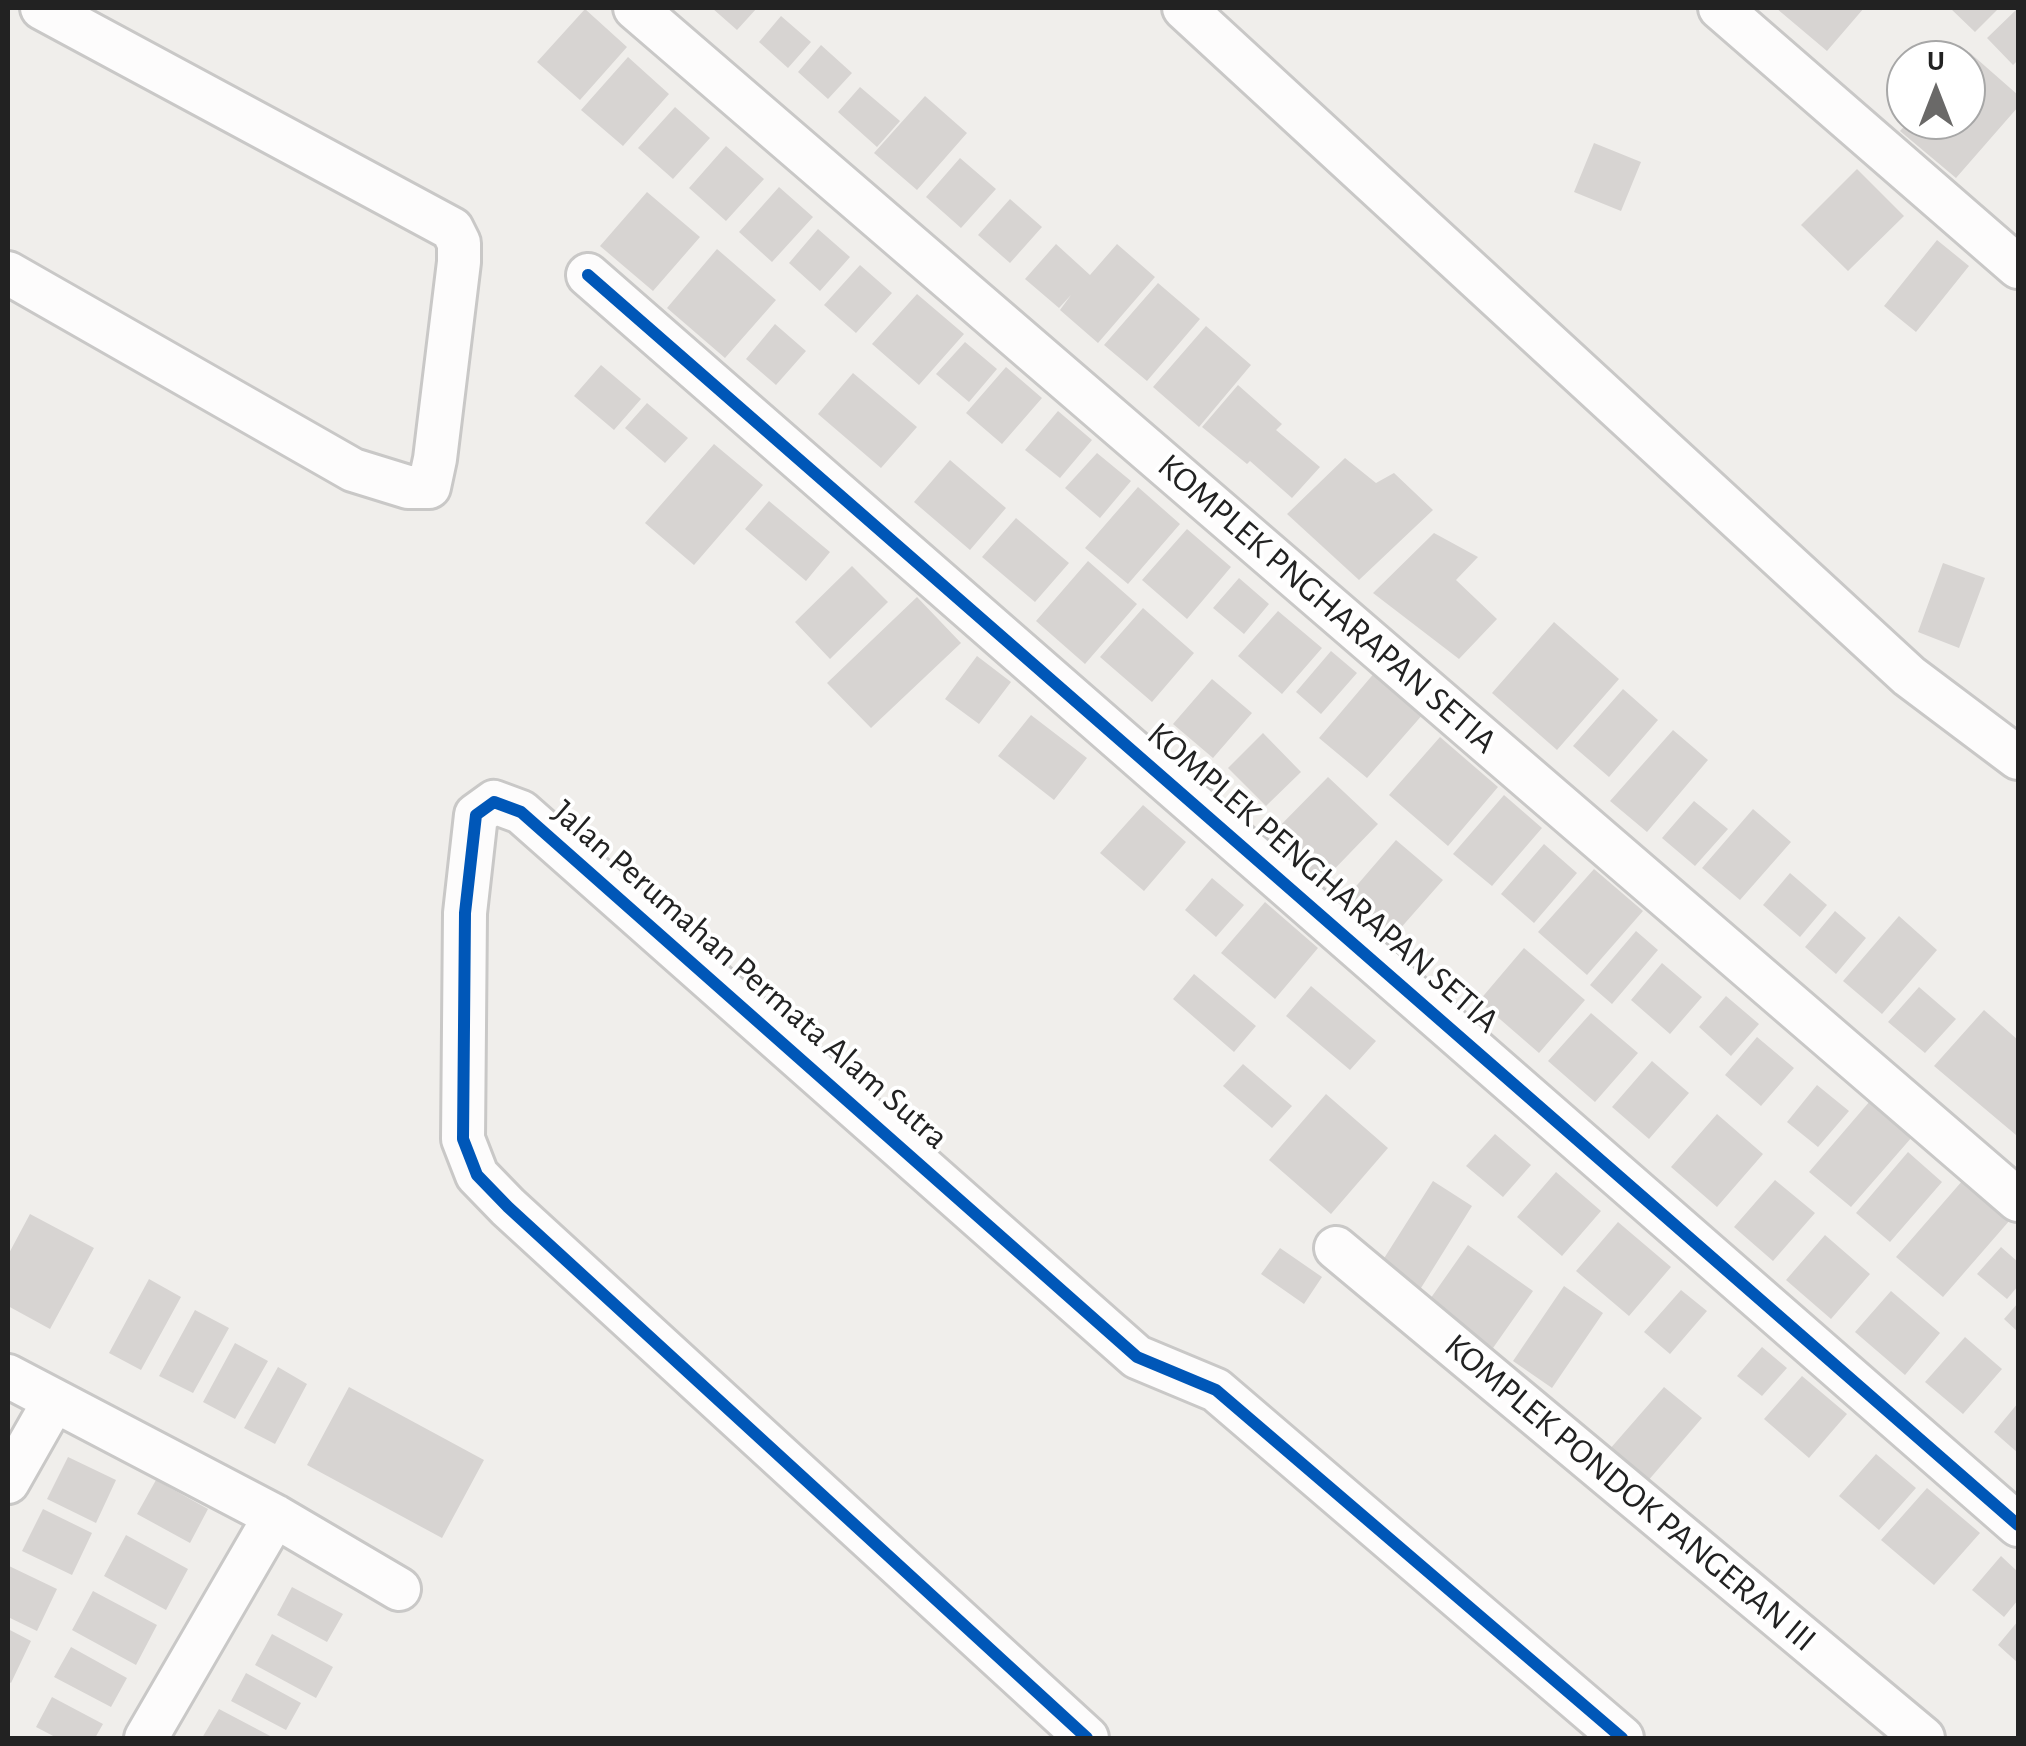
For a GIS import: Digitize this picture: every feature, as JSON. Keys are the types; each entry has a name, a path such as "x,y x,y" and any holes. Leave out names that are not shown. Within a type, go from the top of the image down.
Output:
{"street":[{"path":"8,273 354,470 408,487 430,487 459,262 459,243 452,228 42,8"},
{"name":"KOMPLEK PNGHARAPAN SETIA","path":"635,8 2018,1200"},
{"path":"1184,8 1909,676 2018,758"},
{"path":"1720,8 2018,267"},
{"name":"KOMPLEK PENGHARAPAN SETIA","path":"588,275 2018,1525"},
{"name":"Jalan Perumahan Permata Alam Sutra","path":"1087,1738 477,1175 463,1139 465,913 476,815 494,802 521,812 1137,1357 1216,1390 1622,1738"},
{"name":"KOMPLEK PONDOK PANGERAN III","path":"1336,1248 1923,1738"},
{"path":"8,1376 275,1516 399,1589"},
{"path":"8,1482 54,1401"},
{"path":"146,1738 275,1516"}],"building":[{"path":"712,8 757,8 737,30"},
{"path":"1776,8 1864,8 1827,51"},
{"path":"1950,8 1999,8 1975,32"},
{"path":"2018,8 2018,60 2013,65 1987,38"},
{"path":"585,9 627,47 580,100 537,62"},
{"path":"781,16 811,42 788,68 759,42"},
{"path":"821,45 852,73 828,99 798,72"},
{"path":"628,57 669,94 623,146 581,110"},
{"path":"1986,67 2018,95 2018,107 1956,178 1911,140 1986,140"},
{"path":"860,87 900,121 877,147 838,112"},
{"path":"925,96 967,133 917,190 874,153"},
{"path":"675,107 710,138 673,179 638,148"},
{"path":"1594,143 1641,162 1621,211 1574,192"},
{"path":"726,146 764,179 726,221 689,188"},
{"path":"960,158 996,189 961,228 926,197"},
{"path":"1857,169 1904,216 1848,271 1801,225"},
{"path":"779,187 813,217 772,262 739,232"},
{"path":"647,192 700,237 653,291 600,246"},
{"path":"1010,199 1042,227 1010,263 978,235"},
{"path":"818,229 850,257 820,291 789,263"},
{"path":"1937,240 1969,266 1916,332 1884,306"},
{"path":"1056,244 1090,275 1117,244 1155,277 1098,343 1060,310 1071,295 1059,308 1025,279"},
{"path":"717,249 776,300 725,358 667,308"},
{"path":"860,265 892,293 856,333 824,305"},
{"path":"1158,283 1200,319 1147,381 1104,345"},
{"path":"917,294 964,334 919,385 872,344"},
{"path":"775,324 806,351 776,385 746,359"},
{"path":"1206,326 1251,365 1199,427 1153,387"},
{"path":"965,342 997,369 969,402 936,374"},
{"path":"601,365 641,399 614,430 574,396"},
{"path":"1006,367 1042,398 1002,444 966,413"},
{"path":"853,373 917,427 881,468 818,414"},
{"path":"1238,385 1282,424 1276,430 1320,467 1292,498 1250,461 1247,464 1202,427"},
{"path":"647,403 688,438 665,463 625,428"},
{"path":"1058,411 1092,440 1060,478 1025,450"},
{"path":"714,444 763,485 694,565 645,523"},
{"path":"1097,453 1131,481 1100,518 1065,488"},
{"path":"1345,458 1376,483 1394,473 1433,510 1359,580 1287,514"},
{"path":"950,460 1006,508 970,550 914,502"},
{"path":"1138,487 1180,524 1128,584 1085,548"},
{"path":"769,501 830,552 806,581 745,529"},
{"path":"1016,518 1069,563 1035,602 982,557"},
{"path":"1187,529 1231,567 1187,619 1142,580"},
{"path":"1434,533 1478,557 1456,580 1497,619 1459,659 1373,593"},
{"path":"1088,561 1137,604 1085,664 1036,621"},
{"path":"1943,563 1985,578 1959,648 1918,632"},
{"path":"852,566 888,602 830,659 795,622"},
{"path":"1239,578 1269,604 1244,634 1213,608"},
{"path":"917,597 961,643 871,728 827,683"},
{"path":"1143,608 1194,653 1152,702 1100,657"},
{"path":"1278,611 1322,648 1282,694 1238,656"},
{"path":"1554,622 1619,679 1557,750 1492,693"},
{"path":"1331,651 1357,673 1321,714 1296,692"},
{"path":"977,656 1011,682 979,724 945,699"},
{"path":"1376,671 1424,713 1367,778 1319,738"},
{"path":"1212,679 1252,713 1213,758 1173,724"},
{"path":"1623,689 1658,720 1609,777 1573,746"},
{"path":"1031,715 1087,758 1054,800 998,756"},
{"path":"1673,730 1708,760 1647,832 1610,801"},
{"path":"1263,733 1301,772 1266,806 1228,768"},
{"path":"1440,737 1498,787 1448,846 1389,795"},
{"path":"1328,777 1378,824 1320,884 1269,837"},
{"path":"1504,795 1542,828 1492,886 1453,854"},
{"path":"1694,801 1728,829 1695,866 1662,838"},
{"path":"1143,805 1186,842 1144,891 1100,853"},
{"path":"1753,809 1791,842 1740,900 1702,868"},
{"path":"1396,840 1443,880 1391,939 1345,899"},
{"path":"1544,844 1577,873 1534,923 1501,894"},
{"path":"1594,869 1643,911 1587,975 1538,932"},
{"path":"1790,873 1827,905 1800,937 1763,905"},
{"path":"1212,878 1244,905 1216,937 1185,910"},
{"path":"1265,902 1318,948 1275,999 1221,953"},
{"path":"1835,911 1866,938 1836,974 1805,947"},
{"path":"1899,916 1937,950 1882,1014 1843,981"},
{"path":"1636,931 1658,950 1612,1004 1590,985"},
{"path":"1524,948 1585,1000 1539,1053 1479,1001"},
{"path":"1662,963 1702,997 1670,1034 1631,1000"},
{"path":"1194,974 1256,1026 1234,1052 1173,999"},
{"path":"1311,986 1376,1041 1350,1070 1286,1016"},
{"path":"1919,987 1956,1019 1925,1053 1888,1022"},
{"path":"1726,996 1759,1024 1731,1056 1699,1027"},
{"path":"1984,1010 2018,1040 2016,1135 1934,1066"},
{"path":"1591,1013 1638,1053 1595,1102 1548,1061"},
{"path":"1757,1037 1794,1068 1761,1106 1725,1075"},
{"path":"1652,1061 1689,1093 1649,1139 1612,1107"},
{"path":"1243,1064 1292,1106 1272,1128 1223,1086"},
{"path":"1817,1085 1849,1111 1818,1147 1787,1122"},
{"path":"1326,1094 1388,1148 1331,1214 1269,1160"},
{"path":"1870,1101 1912,1137 1851,1207 1809,1172"},
{"path":"1717,1114 1763,1154 1717,1207 1671,1167"},
{"path":"1495,1134 1531,1165 1503,1197 1466,1166"},
{"path":"1908,1152 1942,1182 1890,1242 1856,1213"},
{"path":"1556,1172 1601,1211 1562,1256 1517,1217"},
{"path":"1775,1180 1815,1213 1773,1261 1734,1227"},
{"path":"1963,1180 2010,1220 1943,1297 1896,1257"},
{"path":"1433,1181 1472,1206 1416,1296 1376,1271"},
{"path":"30,1214 94,1248 50,1329 8,1306 8,1255"},
{"path":"1618,1222 1671,1267 1629,1316 1576,1271"},
{"path":"1825,1235 1870,1274 1831,1319 1786,1280"},
{"path":"1468,1245 1533,1291 1493,1348 1428,1302"},
{"path":"2001,1247 2018,1262 2018,1286 2007,1299 1977,1274"},
{"path":"1280,1248 1322,1277 1304,1304 1261,1274"},
{"path":"149,1279 181,1297 141,1370 109,1353"},
{"path":"1564,1286 1603,1313 1552,1388 1513,1361"},
{"path":"1681,1290 1707,1311 1670,1354 1644,1332"},
{"path":"1891,1291 1940,1333 1905,1375 1855,1332"},
{"path":"2018,1303 2018,1332 2004,1319"},
{"path":"195,1310 229,1328 193,1393 159,1376"},
{"path":"1965,1337 2002,1369 1963,1414 1925,1382"},
{"path":"235,1343 268,1361 235,1419 203,1402"},
{"path":"1762,1347 1787,1368 1762,1396 1737,1376"},
{"path":"278,1367 307,1384 275,1444 244,1428"},
{"path":"1802,1376 1847,1414 1809,1458 1764,1419"},
{"path":"349,1387 484,1460 442,1538 307,1465"},
{"path":"1664,1387 1702,1418 1647,1482 1609,1450"},
{"path":"2018,1403 2018,1453 1994,1432"},
{"path":"1876,1454 1916,1488 1879,1530 1839,1496"},
{"path":"68,1457 116,1480 96,1523 47,1499"},
{"path":"156,1480 208,1509 190,1543 137,1514"},
{"path":"1927,1488 1980,1533 1934,1585 1881,1540"},
{"path":"43,1509 92,1533 72,1575 22,1551"},
{"path":"126,1535 188,1569 166,1610 104,1576"},
{"path":"2001,1556 2018,1572 2018,1600 2004,1617 1972,1590"},
{"path":"9,1566 57,1589 37,1631 8,1617"},
{"path":"292,1587 343,1614 327,1642 277,1615"},
{"path":"93,1591 157,1625 136,1665 72,1630"},
{"path":"2018,1621 2018,1663 1998,1645"},
{"path":"8,1629 31,1641 11,1683 8,1681"},
{"path":"272,1634 333,1667 316,1698 255,1665"},
{"path":"71,1647 127,1678 111,1707 54,1677"},
{"path":"246,1673 301,1703 286,1730 231,1701"},
{"path":"52,1697 103,1724 95,1738 57,1738 36,1727"},
{"path":"219,1709 274,1738 202,1738"}],"cycle path":[{"path":"588,275 2018,1525"},
{"path":"1087,1738 477,1175 463,1139 465,913 476,815 494,802 521,812 1137,1357 1216,1390 1622,1738"}]}
